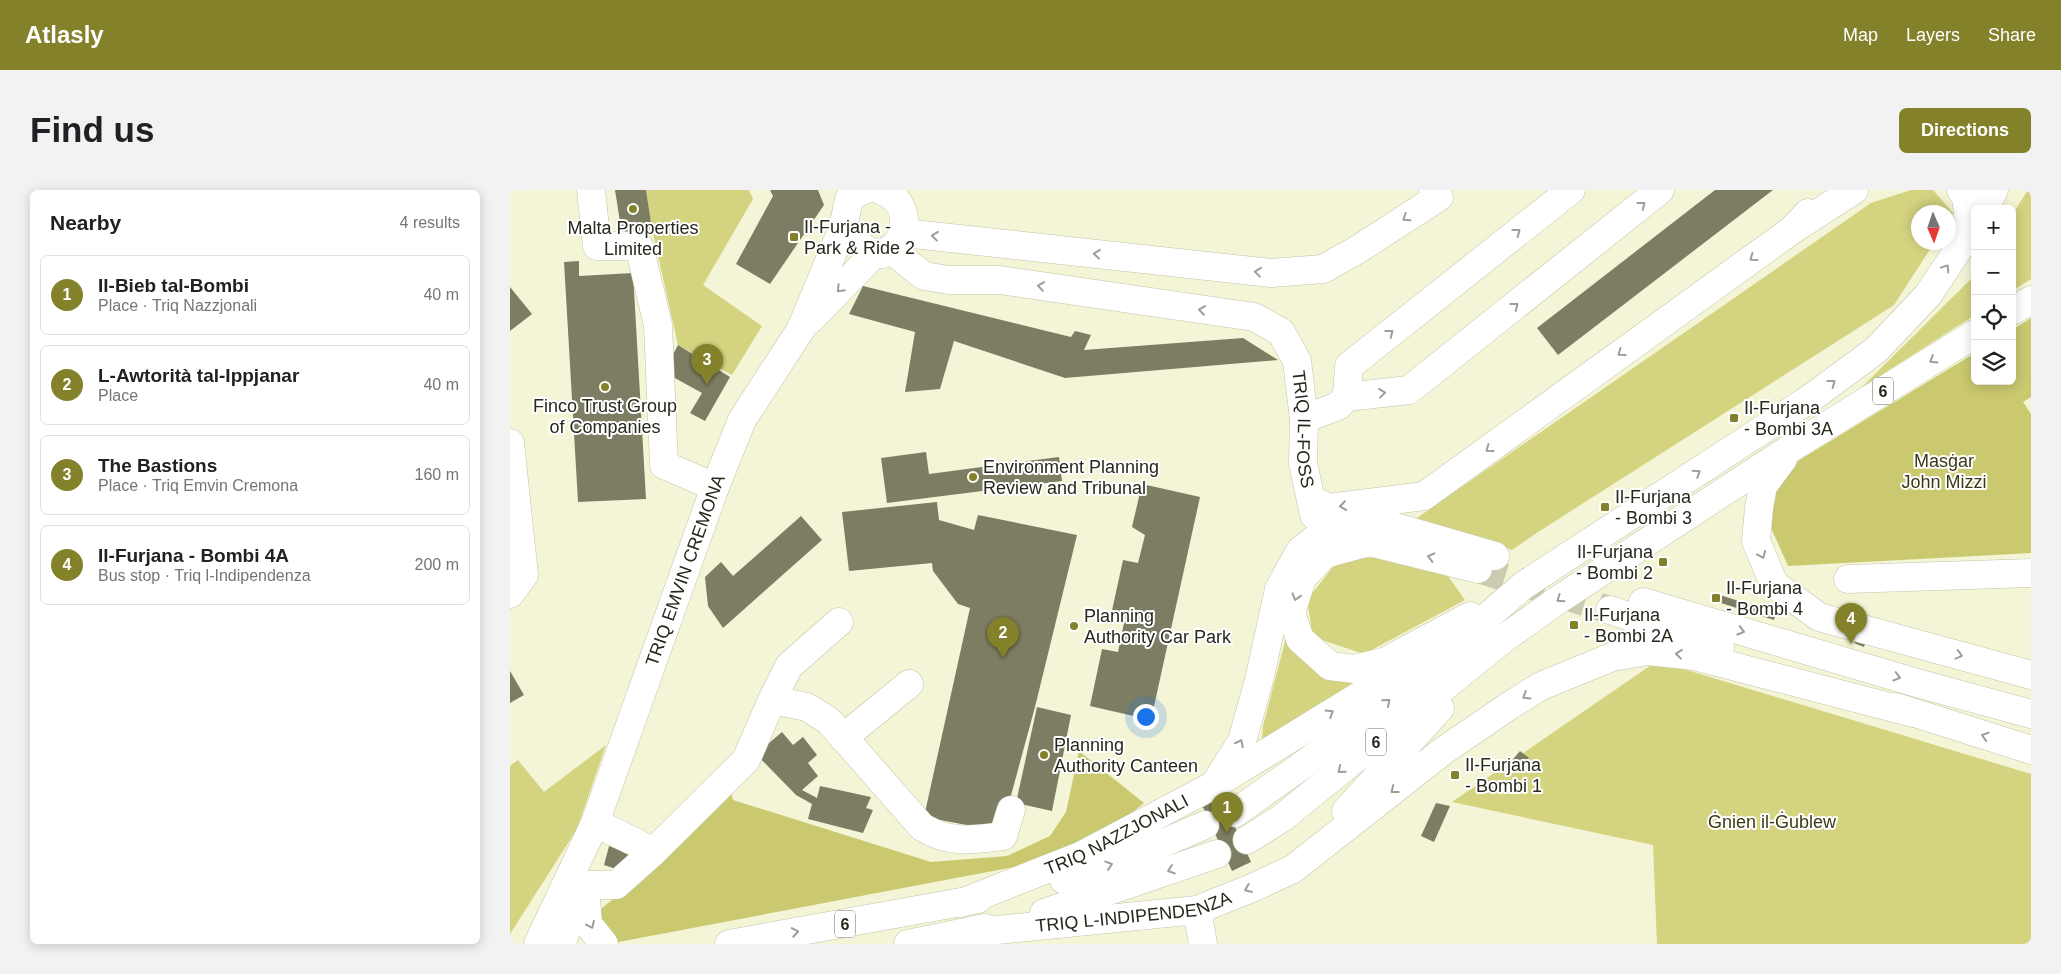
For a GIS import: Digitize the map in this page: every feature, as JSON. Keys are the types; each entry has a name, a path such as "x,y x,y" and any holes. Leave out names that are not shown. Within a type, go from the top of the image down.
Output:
{"main road":[{"path":"591,190 597,246 639,246 658,325 664,465 715,487"},
{"path":"1347,398 1349,366 1571,190"},
{"path":"1304,419 1338,406 1347,398 1409,390 1660,190"},
{"path":"1792,230 1831,190"},
{"path":"1311,499 1328,508 1424,496 1792,230 1854,190"},
{"path":"1961,190 1966,197 1971,223"},
{"path":"1986,205 1994,190"},
{"path":"843,228 858,245 890,245 1271,273 1323,269 1357,250 1441,192"},
{"name":"TRIQ EMVIN CREMONA","path":"538,944 595,822 715,487 742,420 801,329 843,228 853,193"},
{"path":"890,245 905,221 899,194"},
{"name":"TRIQ NAZZJONALI","path":"1235,813 1369,718 1524,585 1782,418 1876,350 1928,295 1971,230"},
{"name":"TRIQ EMVIN CREMONA","path":"801,329 890,245"},
{"name":"TRIQ IL-FOSS","path":"890,245 924,276 949,280 1000,280 1254,317 1281,332 1297,361 1304,419 1303,464 1319,536"},
{"path":"2016,309 2031,300"},
{"name":"6","path":"1247,840 1282,818 1502,640 1558,600 1791,448 1971,336"},
{"path":"510,443 515,529 524,575 510,594"},
{"path":"1791,448 1763,486 1759,508 1756,541 1774,584 1819,617 2031,675"},
{"path":"1214,785 1242,741 1279,588 1300,551 1319,536 1338,528 1385,524 1487,563 1369,542 1325,554 1302,578 1292,613 1300,639 1330,666 1354,670 1384,662 1524,585"},
{"path":"1848,579 2031,573"},
{"path":"1913,713 1619,604 2031,714"},
{"name":"TRIQ NAZZJONALI","path":"960,903 1080,856 1214,785 1485,619"},
{"path":"584,877 616,885 652,853 746,760 789,666 839,622"},
{"path":"1293,869 1502,640"},
{"path":"1293,869 1444,751 1541,686 1612,657 1648,651 1694,656 1913,713 2031,750"},
{"path":"843,738 909,684"},
{"path":"772,700 808,707 829,721 922,827 937,836 954,840 1003,836 1011,810"},
{"path":"595,822 637,843 652,853"},
{"name":"TRIQ EMVIN CREMONA","path":"562,944 584,877 595,822"},
{"name":"TRIQ NAZZJONALI","path":"960,903 1047,885 1126,859 1205,826"},
{"path":"908,944 967,933 1057,910 1217,854"},
{"name":"TRIQ L-INDIPENDENZA","path":"967,933 1197,910 1293,869"},
{"name":"TRIQ EMVIN CREMONA","path":"584,877 588,924 604,944"},
{"name":"6","path":"729,944 960,903"},
{"path":"1197,910 1203,944"}],"green space":[{"path":"646,190 749,190 753,199 703,285 762,326 732,375 678,345 652,229"},
{"path":"1911,190 1933,190 1946,205 1911,205 1911,250 1929,250 1894,305 1512,550 1417,518 1871,203"},
{"path":"2028,190 2031,190 2031,279 2016,288 2016,250 2016,209"},
{"path":"1971,279 1971,318 1861,388"},
{"name":"Masġar John Mizzi","path":"2031,318 2031,397 2023,402 2031,414 2031,553 1788,566 1769,523 1770,498 1783,470 1971,355 1971,385 2016,385 2016,327"},
{"path":"1386,557 1448,576 1465,600 1364,654 1313,637 1307,600 1339,559"},
{"path":"1289,626 1365,679 1270,743 1262,739 1263,726"},
{"name":"Ġnien il-Ġublew","path":"1657,661 2031,774 2031,944 1657,944 1653,845 1452,802"},
{"path":"606,745 577,829 510,934 510,766 518,760 544,792"},
{"path":"1079,751 1144,803 1092,844 1040,862 608,944 592,916 632,884 731,792 733,800 931,862 1007,856 1050,836 1066,812"}],"building":[{"name":"Malta Properties Limited","path":"615,190 646,190 652,229 629,234 621,228"},
{"path":"770,190 818,190 824,205 770,284 736,264 773,196"},
{"path":"1715,190 1773,190 1558,355 1537,328"},
{"name":"Finco Trust Group of Companies","path":"579,261 579,276 633,273 646,499 578,502 564,262"},
{"path":"863,286 1071,337 1075,331 1091,335 1084,350 1243,338 1278,360 1065,378 954,341 940,389 905,392 915,332 849,314"},
{"path":"510,287 532,314 510,331"},
{"path":"678,345 730,377 705,421 690,413 702,393 664,372"},
{"name":"Environment Planning Review and Tribunal","path":"926,452 929,474 1059,457 1062,481 887,503 881,458"},
{"path":"1142,484 1200,497 1151,720 1090,706 1102,649 1118,652 1125,618 1111,615 1123,560 1138,563 1145,535 1132,527"},
{"path":"937,502 939,520 974,530 978,515 1077,535 1035,707 1003,825 999,831 924,817 970,608 958,604 933,571 932,563 849,571 842,512"},
{"path":"801,516 822,540 723,628 708,606 705,577 721,562 733,576"},
{"path":"1720,595 1776,613 1774,620 1718,602"},
{"path":"1866,640 1864,647 1853,641"},
{"path":"510,671 524,695 510,703"},
{"path":"1037,707 1071,715 1052,811 1016,803"},
{"path":"782,732 793,745 803,737 817,755 808,763 818,776 802,790 817,798 820,786 871,797 866,808 873,810 863,833 808,819 812,804 796,795 756,754"},
{"path":"1520,751 1529,758 1517,772 1509,764"},
{"path":"1221,796 1251,862 1232,871 1202,805"},
{"path":"1436,803 1450,806 1434,842 1421,836"},
{"path":"609,846 630,853 616,869 604,865"}],"tunnel":[{"path":"1478,569 1610,610"}],"place":[{"name":"Malta Properties Limited","path":"633,209"},
{"name":"Il-Furjana - Park & Ride 2","path":"794,237"},
{"name":"The Bastions","path":"707,385"},
{"name":"Finco Trust Group of Companies","path":"605,387"},
{"name":"Il-Furjana - Bombi 3A","path":"1734,418"},
{"name":"Environment Planning Review and Tribunal","path":"973,477"},
{"name":"Il-Furjana - Bombi 3","path":"1605,507"},
{"name":"Il-Furjana - Bombi 2","path":"1663,562"},
{"name":"Il-Furjana - Bombi 4","path":"1716,598"},
{"name":"Il-Furjana - Bombi 2A","path":"1574,625"},
{"name":"Planning Authority Car Park","path":"1074,626"},
{"name":"Il-Furjana - Bombi 4A","path":"1851,644"},
{"name":"L-Awtorità tal-Ippjanar","path":"1003,658"},
{"name":"Planning Authority Canteen","path":"1044,755"},
{"name":"Il-Furjana - Bombi 1","path":"1455,775"},
{"name":"Il-Bieb tal-Bombi","path":"1227,833"}]}
